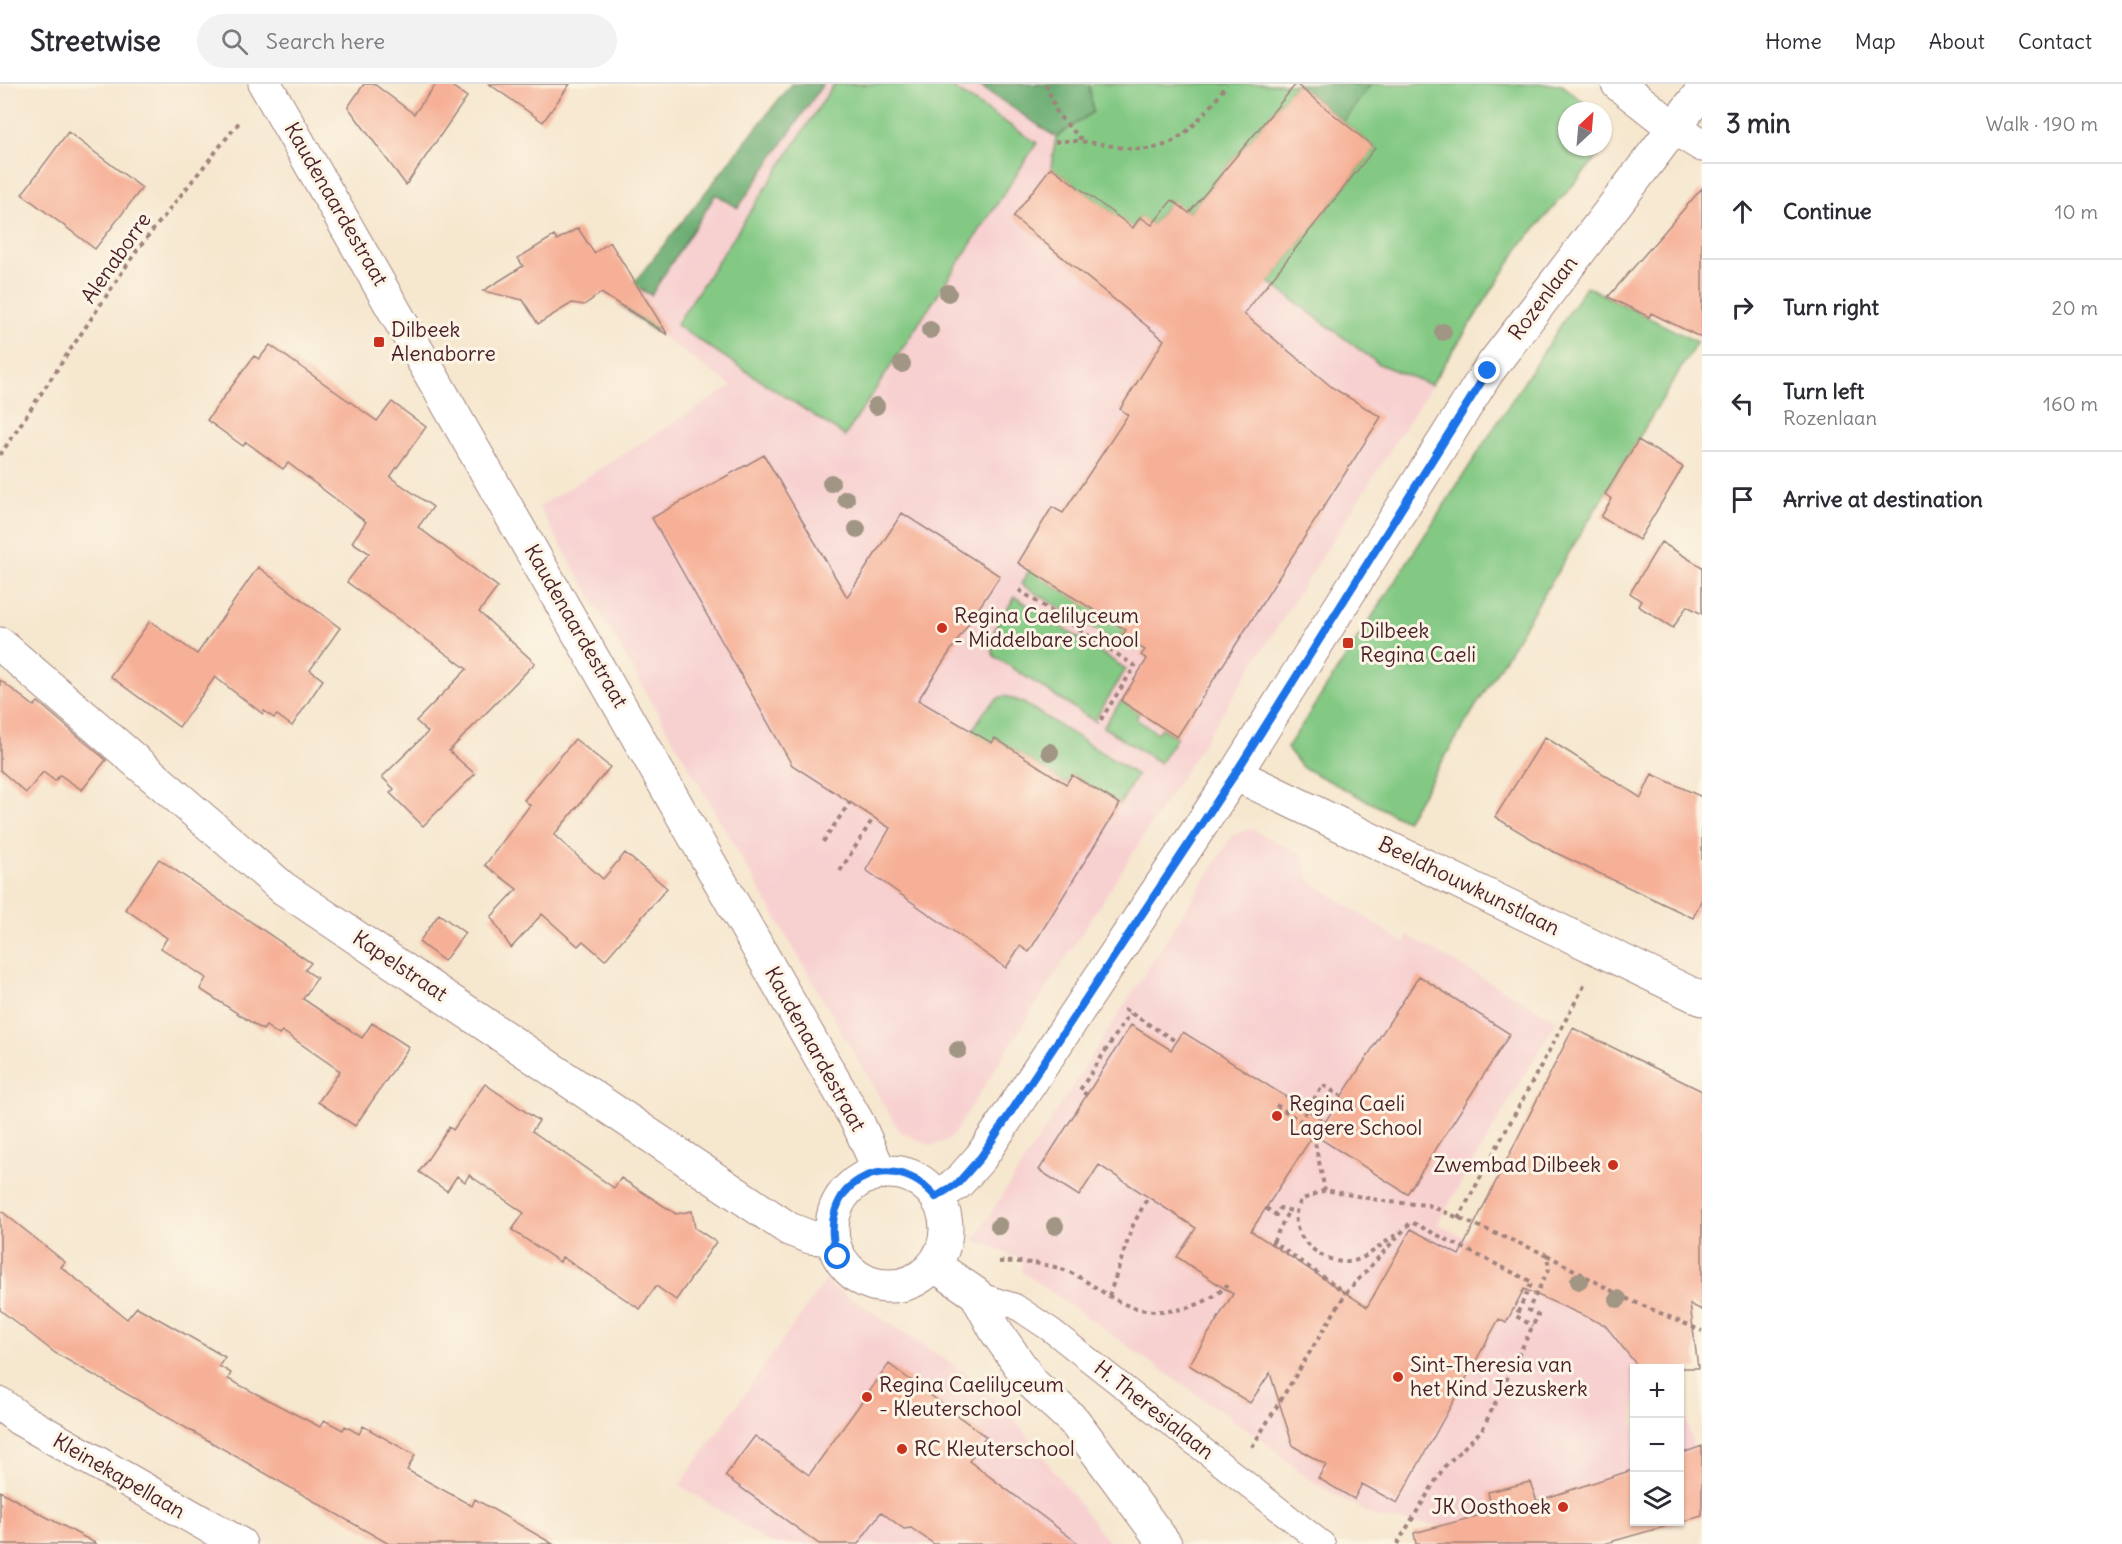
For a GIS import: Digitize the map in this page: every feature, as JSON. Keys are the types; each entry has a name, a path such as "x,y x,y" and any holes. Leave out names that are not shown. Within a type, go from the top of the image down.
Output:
{"street":[{"path":"1618,84 1673,127 1702,145"},
{"name":"Kaudenaardestraat","path":"270,86 858,1123 880,1172"},
{"name":"Rozenlaan","path":"936,1197 958,1183 981,1157 1235,774 1488,371 1702,91"},
{"name":"Kapelstraat","path":"0,644 283,888 789,1229 810,1237 831,1239"},
{"name":"Beeldhouwkunstlaan","path":"1235,774 1702,999"},
{"path":"880,1172 911,1177 925,1185 936,1197 942,1209 946,1236 943,1250 934,1265 923,1276 906,1284 886,1287 867,1282 850,1272 838,1257 831,1239 832,1220 837,1204 848,1189 863,1178 880,1172"},
{"path":"934,1265 976,1294 996,1331 1032,1383 1074,1421 1165,1544"},
{"name":"Kleinekapellaan","path":"0,1404 20,1419 240,1544"}],"lane":[{"name":"H. Theresialaan","path":"976,1294 1015,1306 1051,1329 1323,1544"}],"path":[{"path":"1046,84 1058,115 1084,143"},
{"path":"1055,142 1084,143 1132,150 1163,148 1194,124 1221,94 1226,84"},
{"name":"Alenaborre","path":"0,455 137,250 270,86"},
{"path":"1019,590 1135,666 1098,724"},
{"path":"823,842 850,802"},
{"path":"840,871 874,817"},
{"path":"1458,1219 1602,951"},
{"path":"1087,1095 1080,1090 1130,1012"},
{"path":"1137,1017 1177,1042"},
{"path":"1300,1120 1323,1085 1341,1096"},
{"path":"1276,1105 1300,1120 1315,1143 1325,1190"},
{"path":"1400,1232 1356,1261 1336,1260 1318,1253 1307,1244 1300,1232 1296,1212 1301,1200 1325,1190 1389,1202 1428,1205 1547,1255 1623,1297 1702,1331"},
{"path":"1109,1296 1133,1225 1148,1197"},
{"path":"1266,1208 1276,1215 1280,1208 1296,1212"},
{"path":"1289,1210 1272,1244 1346,1293"},
{"path":"1272,1416 1346,1293 1411,1222 1532,1282 1515,1316 1533,1326"},
{"path":"1398,1544 1444,1467 1482,1430 1538,1315 1528,1310 1549,1269 1547,1255"},
{"path":"989,1263 1012,1262 1064,1270 1125,1304 1169,1311 1206,1302 1227,1285"}],"shaded area":[{"name":"Regina Caelilyceum - Middelbare school","path":"791,84 1561,84 1583,102 1558,102 1558,156 1598,156 1521,245 951,1138 933,1146 902,1133 895,1124 539,507 732,386 617,305"},
{"name":"Regina Caeli Lagere School","path":"1251,829 1302,854 1310,881 1404,943 1408,936 1557,1020 1437,1224 1550,1279 1664,1329 1672,1364 1630,1364 1630,1470 1537,1501 1530,1482 1488,1492 1492,1513 1441,1526 1376,1518 1307,1478 1266,1443 1021,1271 1023,1260 974,1240 1233,835"},
{"name":"Regina Caelilyceum - Kleuterschool","path":"825,1281 966,1373 1015,1420 1110,1544 772,1544 680,1485"},
{"path":"1684,1410 1702,1485 1702,1516 1684,1521"}],"green space":[{"path":"791,84 823,84 738,208 716,194 651,295 638,288 657,328 655,332 618,303"},
{"path":"834,84 947,84 1037,143 845,436 676,325"},
{"path":"977,84 1089,84 1093,112 1056,137"},
{"path":"1089,84 1296,84 1189,213 1172,200 1152,225 1140,217 1133,228 1051,167 1056,137 1093,112"},
{"path":"1297,84 1371,84 1343,122"},
{"path":"1371,84 1561,84 1583,102 1558,102 1558,156 1598,156 1521,245 1431,385 1379,364 1269,282 1375,148 1343,122"},
{"path":"1586,286 1697,342 1406,821 1302,767 1287,748"},
{"path":"1039,554 1045,580 1086,605 1096,590 1130,624 1117,643 1021,584"},
{"path":"1015,597 1126,669 1094,721 994,656 992,640 994,633"},
{"path":"1004,696 1022,702 1137,775 1120,804 1072,775 1066,784 995,738 964,787 965,753 971,734 986,710"},
{"path":"1121,701 1139,713 1136,719 1157,733 1161,728 1177,737 1160,763 1103,727"}],"building":[{"path":"364,84 374,84 414,114 436,84 449,84 467,97 406,185 348,107"},
{"path":"489,84 570,84 543,122"},
{"path":"1296,84 1375,148 1244,314 1333,388 1381,417 1177,737 1121,701 1147,659 1141,655 1145,650 1122,636 1126,630 1018,563 1052,507 1063,513 1128,415 1120,409 1164,340 1013,217 1051,167 1133,228 1140,217 1152,225 1172,200 1189,213"},
{"path":"68,132 142,188 95,249 22,194"},
{"path":"1702,188 1702,338 1651,313 1649,317 1608,297"},
{"path":"578,228 594,253 610,242 668,335 601,293 584,305 572,303 538,324 523,300 483,291 523,266 518,258 554,236 557,240"},
{"path":"270,345 377,421 392,402 426,427 390,477 433,507 418,527 498,587 479,612 535,663 449,751 475,774 423,826 390,793 394,789 382,777 428,732 416,721 467,669 347,582 369,553 352,542 366,522 288,463 283,469 246,442 243,446 207,420 254,356 259,359"},
{"path":"1638,440 1683,467 1639,540 1601,517 1612,499 1605,494"},
{"path":"764,455 847,597 902,513 1000,576 918,700 992,743 995,738 1066,784 1072,775 1120,804 1029,952 1020,946 1006,968 866,870 890,828 792,765 652,518"},
{"path":"1661,542 1702,567 1702,614 1687,606 1673,628 1638,606 1641,601 1630,593"},
{"path":"258,567 340,628 310,670 323,680 292,726 277,715 274,718 264,711 263,714 215,677 179,727 110,676 150,621 197,654"},
{"path":"0,680 34,706 38,702 106,760 82,790 60,775 55,781 43,772 26,793 0,770"},
{"path":"1545,737 1641,798 1652,774 1702,797 1702,899 1693,918 1550,850 1495,817"},
{"path":"575,739 610,767 554,835 603,879 625,853 667,888 605,960 583,941 578,946 542,914 511,948 491,917 517,889 485,865 530,805 524,800"},
{"path":"159,859 311,963 305,970 317,978 303,999 362,1038 372,1023 409,1047 355,1126 318,1102 340,1071 282,1031 279,1035 266,1026 263,1030 200,989 206,978 161,948 167,938 125,909"},
{"path":"439,914 465,933 444,961 419,942"},
{"path":"1419,976 1510,1034 1407,1194 1316,1136"},
{"path":"1131,1025 1171,1050 1183,1032 1323,1120 1251,1231 1367,1307 1411,1229 1459,1255 1573,1028 1702,1091 1702,1310 1690,1304 1698,1368 1684,1368 1684,1364 1636,1364 1605,1325 1524,1289 1506,1323 1499,1319 1397,1503 1362,1484 1354,1499 1318,1478 1326,1465 1293,1446 1270,1373 1250,1403 1189,1365 1233,1294 1177,1257 1196,1228 1099,1165 1079,1196 1039,1170"},
{"path":"485,1084 539,1121 532,1131 614,1188 621,1178 676,1214 692,1211 695,1228 716,1242 676,1300 656,1286 640,1309 562,1257 560,1262 512,1230 524,1213 469,1175 465,1182 457,1176 447,1191 419,1172 449,1127 453,1130"},
{"path":"0,1210 65,1262 61,1267 127,1319 137,1307 171,1326 225,1357 219,1366 231,1373 228,1379 320,1427 324,1420 343,1430 345,1426 359,1434 363,1426 415,1455 407,1470 472,1506 475,1499 553,1544 389,1544 55,1353 0,1310"},
{"name":"RC Kleuterschool","path":"889,1364 986,1437 969,1461 1079,1544 934,1544 911,1528 904,1529 881,1512 858,1544 819,1544 725,1476 755,1436 809,1475"},
{"name":"JK Oosthoek","path":"1702,1446 1702,1516 1684,1521 1684,1472 1684,1453"},
{"name":"JK Oosthoek","path":"1630,1471 1630,1526 1667,1526 1603,1544 1416,1544 1414,1533 1492,1512 1488,1492 1530,1482 1537,1501"},
{"path":"0,1491 39,1513 97,1544 0,1544"}],"place":[{"name":"Dilbeek Alenaborre","path":"379,342"},
{"name":"Regina Caelilyceum - Middelbare school","path":"942,628"},
{"name":"Dilbeek Regina Caeli","path":"1348,643"},
{"name":"Regina Caeli Lagere School","path":"1277,1116"},
{"name":"Zwembad Dilbeek","path":"1613,1165"},
{"name":"Sint-Theresia van het Kind Jezuskerk","path":"1398,1377"},
{"name":"Regina Caelilyceum - Kleuterschool","path":"867,1397"},
{"name":"RC Kleuterschool","path":"902,1449"},
{"name":"JK Oosthoek","path":"1563,1507"}],"route":[{"path":"838,1257 831,1239 832,1220 837,1204 848,1189 863,1178 880,1172 896,1173 911,1177 925,1185 936,1197 958,1183 981,1157 1235,774 1488,371"}]}
